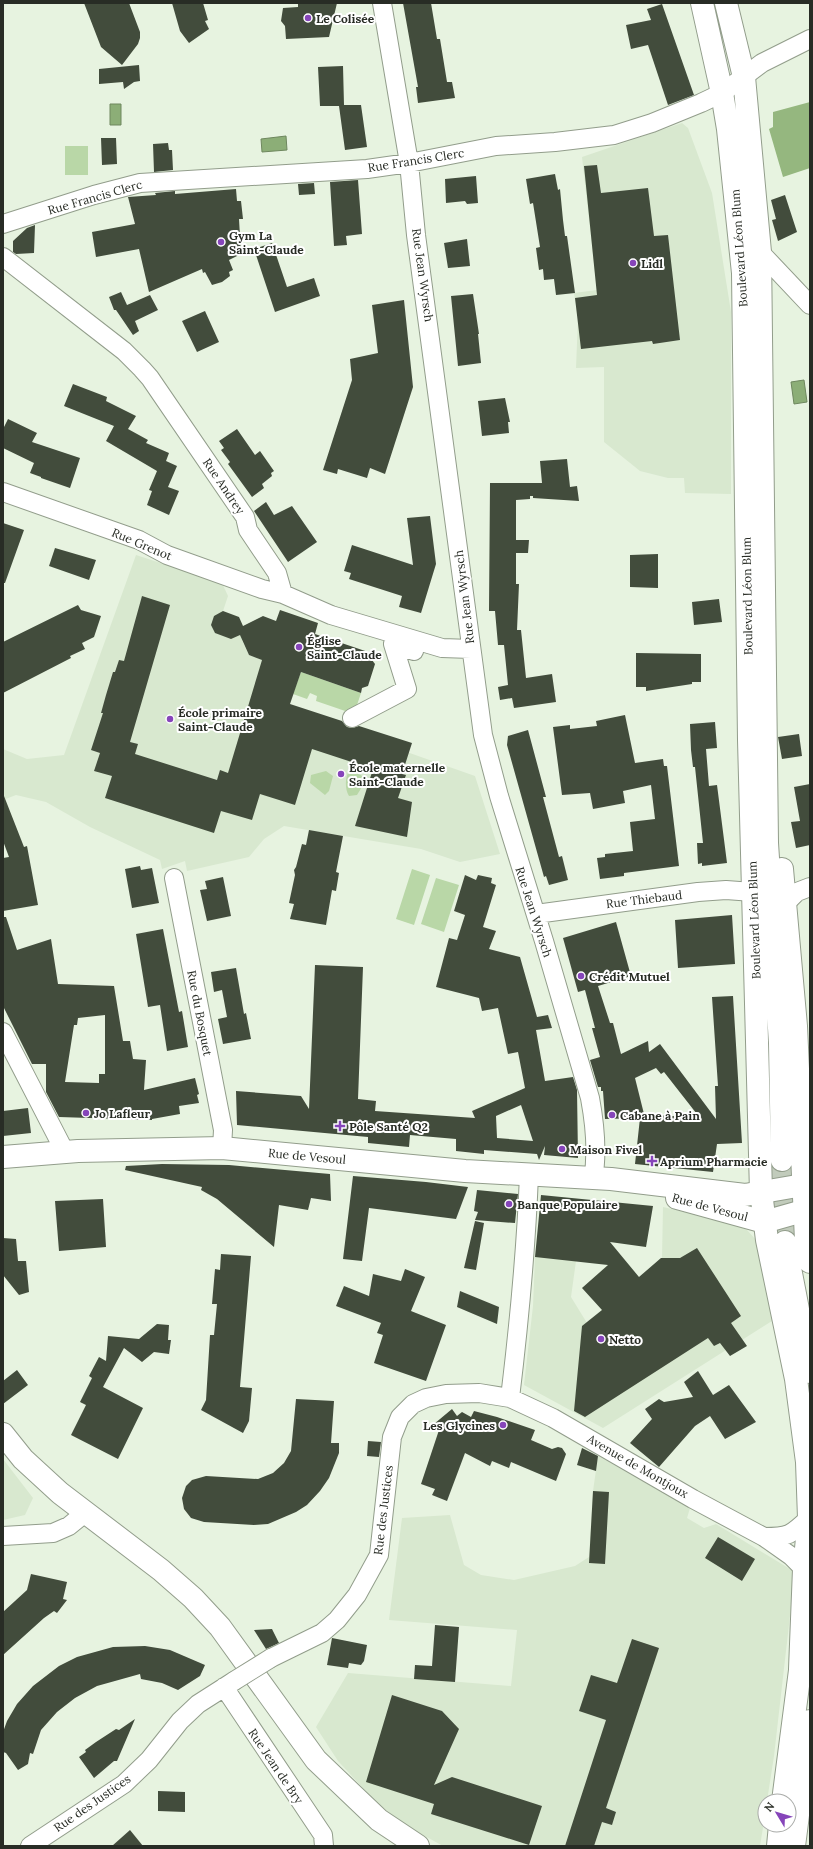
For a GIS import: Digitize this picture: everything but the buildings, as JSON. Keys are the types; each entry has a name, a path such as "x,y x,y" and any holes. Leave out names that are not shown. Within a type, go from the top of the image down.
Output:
{"main road":[{"name":"Boulevard Léon Blum","path":"702,3 722,93 728,129 743,273 757,739 767,843 780,1043 782,1160"},
{"name":"Boulevard Léon Blum","path":"726,3 744,77 760,252 757,739 753,892 761,1192 764,1222 796,1379 807,1462 809,1518 804,1569 800,1669"},
{"path":"757,739 786,903 796,1026 806,1185 806,1240 810,1262"},
{"name":"Rue de Vesoul","path":"3,1157 65,1152 222,1148 465,1171 602,1179 745,1195 806,1185"},
{"name":"Rue de Vesoul","path":"602,1179 764,1222 807,1210"},
{"path":"785,1242 810,1372"},
{"path":"3,1434 23,1459 60,1493 161,1570 194,1598 220,1626 316,1760 379,1820 418,1846"},
{"path":"784,1793 800,1669 810,1615"},
{"path":"794,1846 810,1721"},
{"path":"804,1846 810,1808"},
{"path":"778,1846 779,1833"}],"street":[{"name":"Rue Jean Wyrsch","path":"382,3 409,163 416,235 471,649 487,751 516,855 536,914 590,1098 594,1123 596,1163 602,1179"},
{"name":"Rue Francis Clerc","path":"3,224 94,195 140,183 367,169 409,163 496,146 577,140 614,135 652,123 722,93 762,63 810,39"},
{"path":"760,252 810,305"},
{"name":"Rue Andrey","path":"3,258 124,351 150,378 245,517 248,530 278,573 283,594"},
{"name":"Rue Grenot","path":"3,492 139,540 173,558 262,589 283,594"},
{"path":"283,594 331,615 442,648 471,649"},
{"path":"352,718 407,689 393,644 439,660"},
{"name":"Rue du Bosquet","path":"174,878 223,1130 222,1148"},
{"path":"786,903 797,892 810,887"},
{"name":"Rue Thiebaud","path":"536,914 651,898 726,890 753,892"},
{"path":"3,1032 65,1152"},
{"path":"510,1398 519,1321 529,1175"},
{"name":"Rue des Justices","path":"30,1846 124,1784 149,1760 180,1721 198,1704 271,1658 322,1633 337,1620 357,1595 379,1555 392,1437 400,1417 413,1404 426,1398 446,1394 479,1393 510,1398"},
{"name":"Avenue de Montjoux","path":"510,1398 558,1421 764,1537 791,1556 804,1569"},
{"path":"3,1536 53,1533 69,1526 85,1512"},
{"path":"764,1537 781,1537 791,1534 809,1518"},
{"name":"Rue Jean de Bry","path":"229,1684 323,1835 324,1846"}],"shaded area":[{"path":"810,102 810,168 783,177 769,129 773,127 773,112"},
{"path":"110,104 121,104 121,125 110,125"},
{"path":"682,123 688,128 712,193 731,312 731,494 685,493 684,478 668,478 640,471 604,442 604,367 576,368 578,318 574,293 597,290 582,157"},
{"path":"286,136 287,150 262,152 261,139"},
{"path":"65,146 88,146 88,175 65,175"},
{"path":"804,380 807,402 794,404 791,382"},
{"path":"136,555 222,583 228,596 223,611 238,635 244,634 242,640 249,655 262,660 259,671 297,684 288,704 404,751 475,776 500,854 460,862 421,849 284,826 264,839 249,857 187,871 185,861 162,869 160,860 90,827 46,802 16,795 3,800 3,749 27,759 64,755"},
{"path":"301,672 361,693 354,714 316,701 317,696 310,693 307,699 293,694"},
{"path":"326,771 333,776 329,791 325,795 310,783 311,775"},
{"path":"348,773 359,774 362,776 362,786 357,795 349,796 348,794 346,778"},
{"path":"412,869 430,875 414,925 396,919"},
{"path":"436,878 459,885 444,932 421,924"},
{"path":"663,1207 733,1223 747,1230 757,1241 772,1321 603,1428 524,1385 533,1306 535,1257 549,1239 576,1261 571,1297 587,1323 662,1258"},
{"path":"598,1456 690,1508 687,1518 704,1528 716,1524 795,1572 774,1756 768,1793 757,1793 757,1833 762,1833 760,1846 443,1846 405,1825 375,1801 338,1761 316,1727 348,1673 511,1686 517,1630 389,1620 402,1518 450,1515 464,1565 481,1575 514,1580 575,1566 589,1557 593,1491"},
{"path":"3,1459 33,1498 25,1515 3,1520"}],"tunnel":[{"path":"782,1160 785,1242"}],"place":[{"name":"Le Colisée","path":"308,18"},
{"name":"Gym La Saint-Claude","path":"221,242"},
{"name":"Lidl","path":"633,263"},
{"name":"Église Saint-Claude","path":"299,647"},
{"name":"École primaire Saint-Claude","path":"170,719"},
{"name":"École maternelle Saint-Claude","path":"341,774"},
{"name":"Crédit Mutuel","path":"581,976"},
{"name":"Jo Lafleur","path":"86,1113"},
{"name":"Cabane à Pain","path":"612,1115"},
{"name":"Pôle Santé Q2","path":"340,1126"},
{"name":"Maison Fivel","path":"562,1149"},
{"name":"Aprium Pharmacie","path":"652,1161"},
{"name":"Banque Populaire","path":"509,1204"},
{"name":"Netto","path":"601,1339"},
{"name":"Les Glycines","path":"503,1425"}]}
